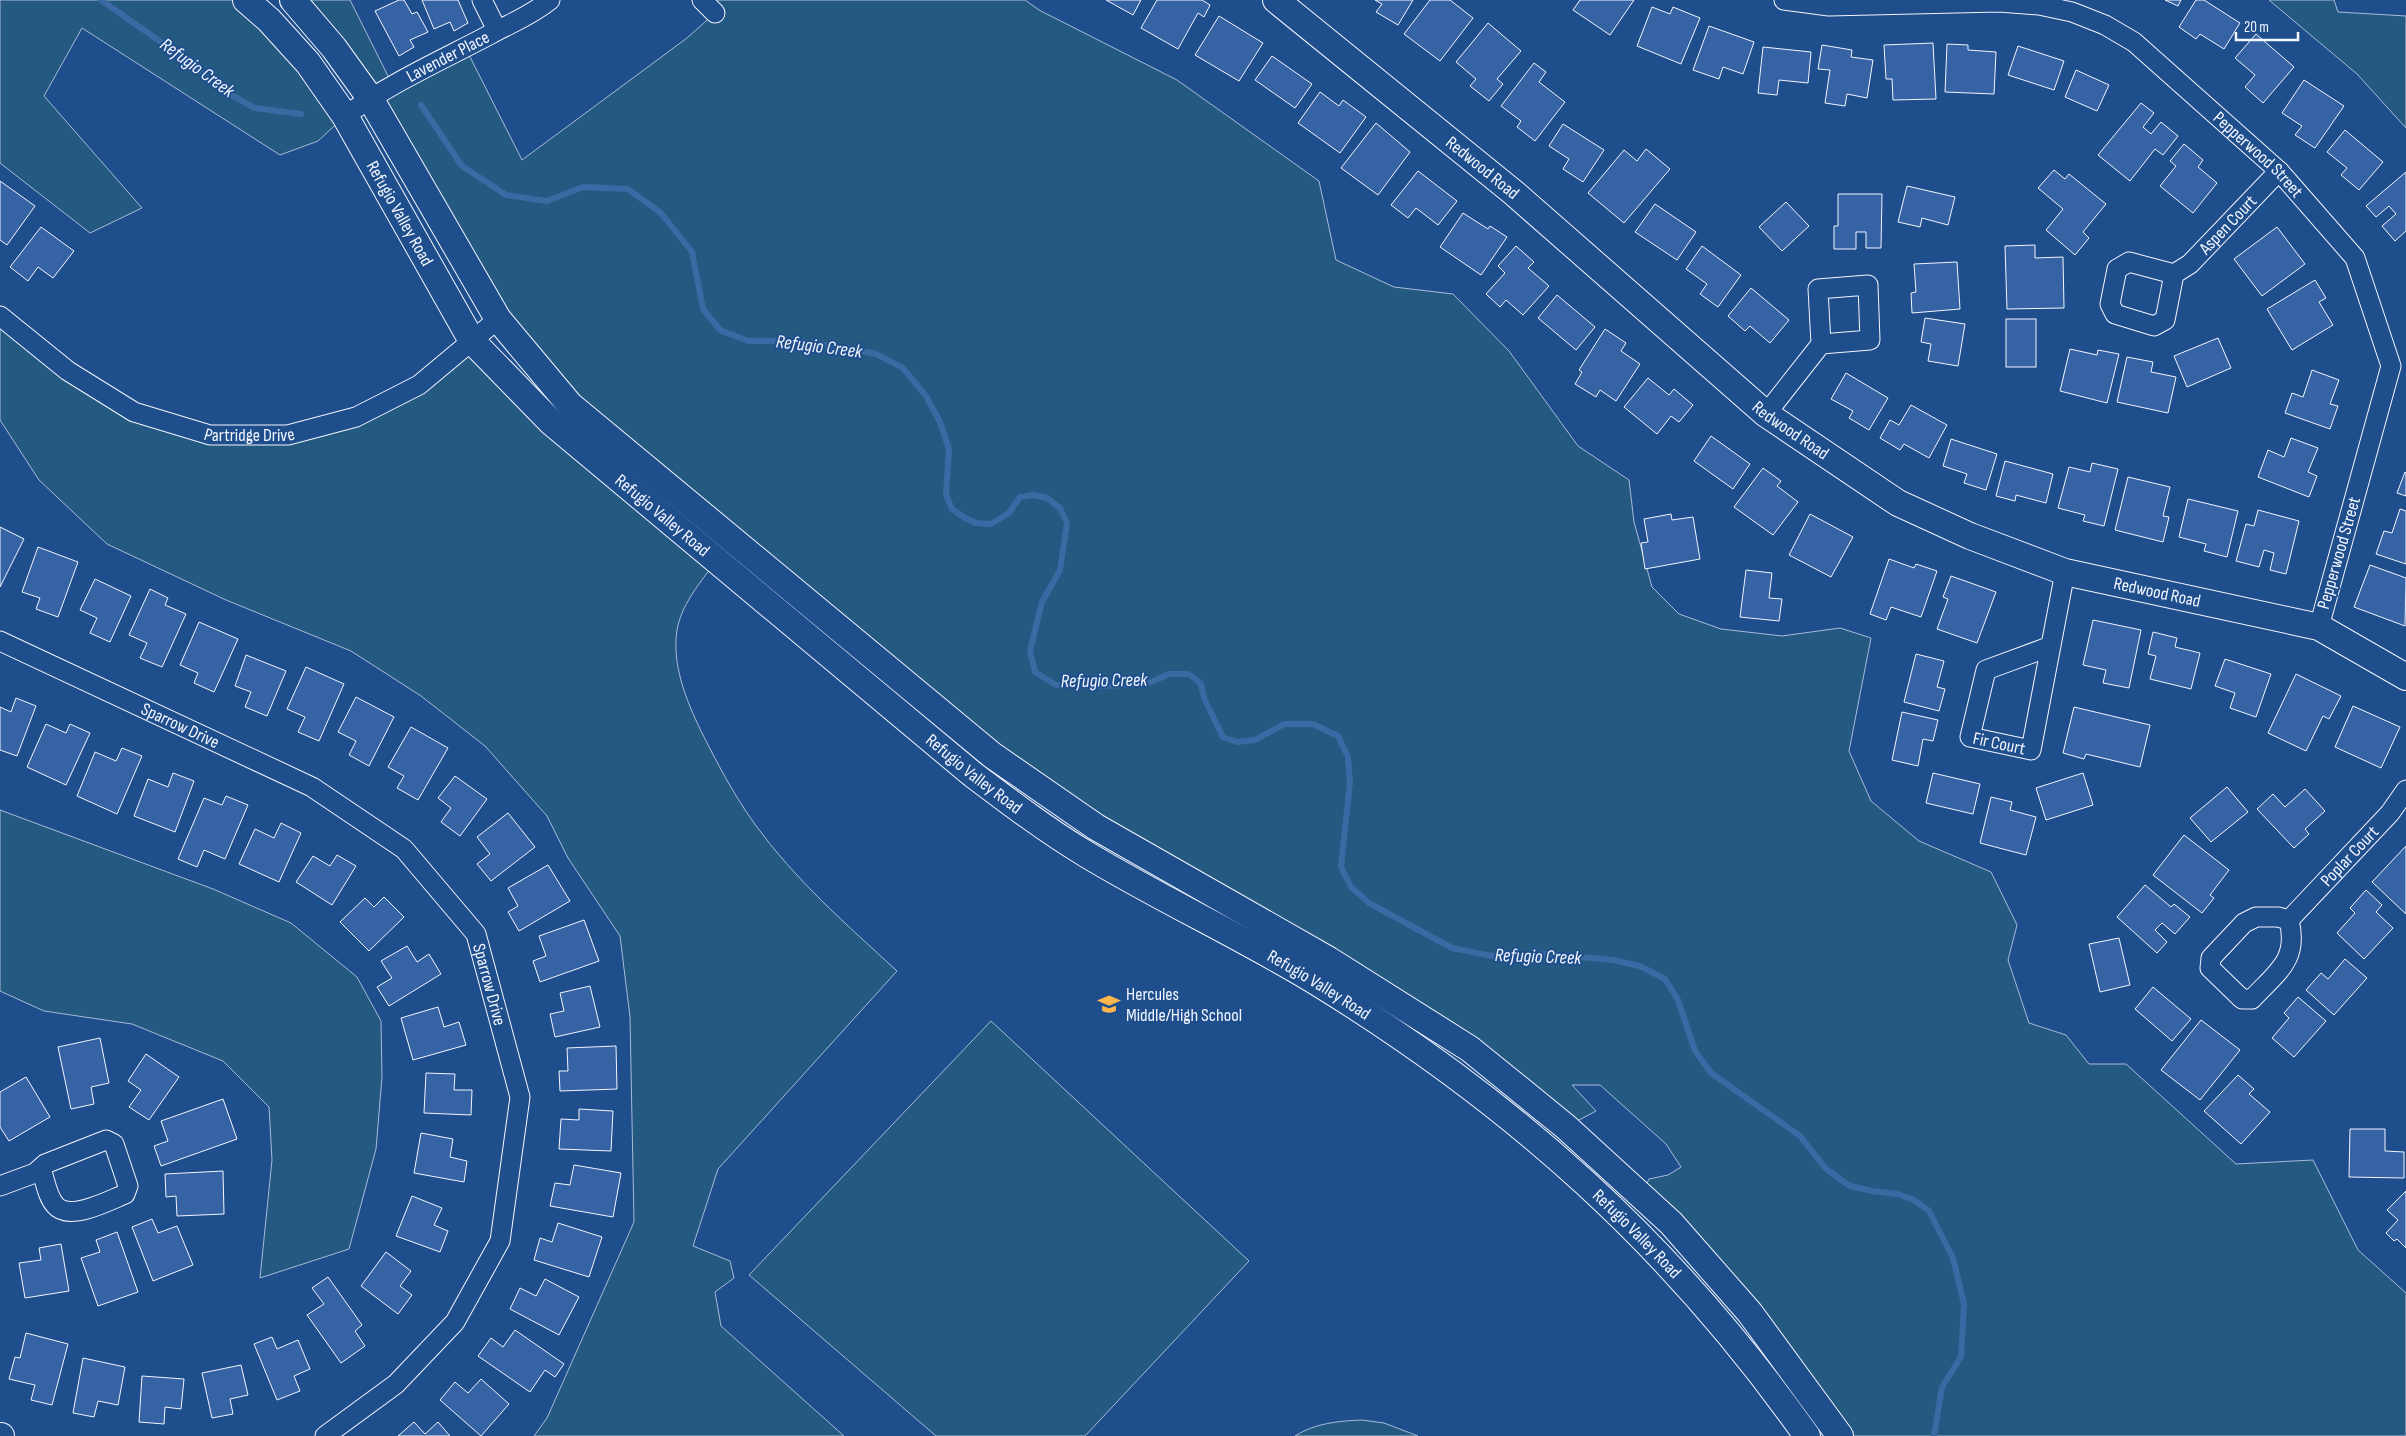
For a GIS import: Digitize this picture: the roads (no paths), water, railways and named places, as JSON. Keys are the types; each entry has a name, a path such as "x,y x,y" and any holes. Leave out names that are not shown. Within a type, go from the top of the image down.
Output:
{"street":[{"name":"Refugio Valley Road","path":"246,0 269,20 308,63 345,116 472,340 551,422 971,773 1027,816 1086,854 1316,981 1459,1076 1543,1144 1628,1221 1715,1316 1806,1436"},
{"name":"Refugio Valley Road","path":"293,0 334,48 370,98 498,319 570,405 992,755 1096,828 1329,960 1470,1049 1566,1127 1671,1223 1750,1314 1840,1436"},
{"path":"482,0 497,30"},
{"name":"Lavender Place","path":"345,116 370,98 497,30 522,20 550,0"},
{"name":"Redwood Road","path":"1276,0 1514,193 1766,414 1898,503 1970,536 2065,572 2319,627 2406,677"},
{"name":"Pepperwood Street","path":"1784,0 1829,6 1943,2 1999,2 2039,5 2072,12 2105,25 2134,42 2279,170 2355,258 2399,365 2319,627"},
{"name":"Aspen Court","path":"2174,274 2190,264 2279,170"},
{"name":"Partridge Drive","path":"0,316 68,370 134,412 210,435 288,435 356,417 419,385 498,319"},
{"path":"1766,414 1821,344"},
{"name":"Fir Court","path":"2051,646 1986,670 1970,737 2031,750 2051,646 2065,572"},
{"name":"Sparrow Drive","path":"0,641 312,787 404,849 476,934 520,1096 500,1241 455,1322 396,1384 325,1436"},
{"name":"Poplar Court","path":"2289,920 2390,813 2406,790"},
{"path":"2256,917 2278,917 2289,920 2292,940 2288,960 2252,999 2242,999 2210,968 2211,958 2244,923 2256,917"},
{"path":"0,1186 35,1173 44,1164 106,1140 114,1144 128,1186 125,1194 75,1213 56,1207 51,1200 43,1175 35,1173"}],"waterway":[{"name":"Refugio Creek","path":"101,0 191,63 222,90 255,108 301,114"},
{"name":"Refugio Creek","path":"421,105 462,166 506,195 547,201 583,187 628,189 661,213 692,252 703,309 720,330 748,341 793,341 876,354 903,368 926,396 940,422 949,449 946,494 952,509 965,518 976,523 991,524 1009,513 1020,497 1034,495 1047,498 1060,508 1067,523 1060,570 1042,602 1030,651 1035,672 1056,685 1109,686 1149,683 1169,674 1189,674 1201,684 1204,698 1223,737 1237,742 1255,740 1284,724 1313,724 1338,736 1348,757 1350,782 1341,867 1351,887 1369,903 1452,948 1497,957 1546,954 1613,960 1640,966 1665,979 1678,1000 1695,1051 1711,1073 1800,1136 1826,1169 1850,1186 1897,1194 1914,1200 1929,1211 1953,1258 1964,1304 1961,1357 1942,1387 1934,1436"}],"place":[{"name":"Hercules Middle/High School","path":"1109,1004"}]}
